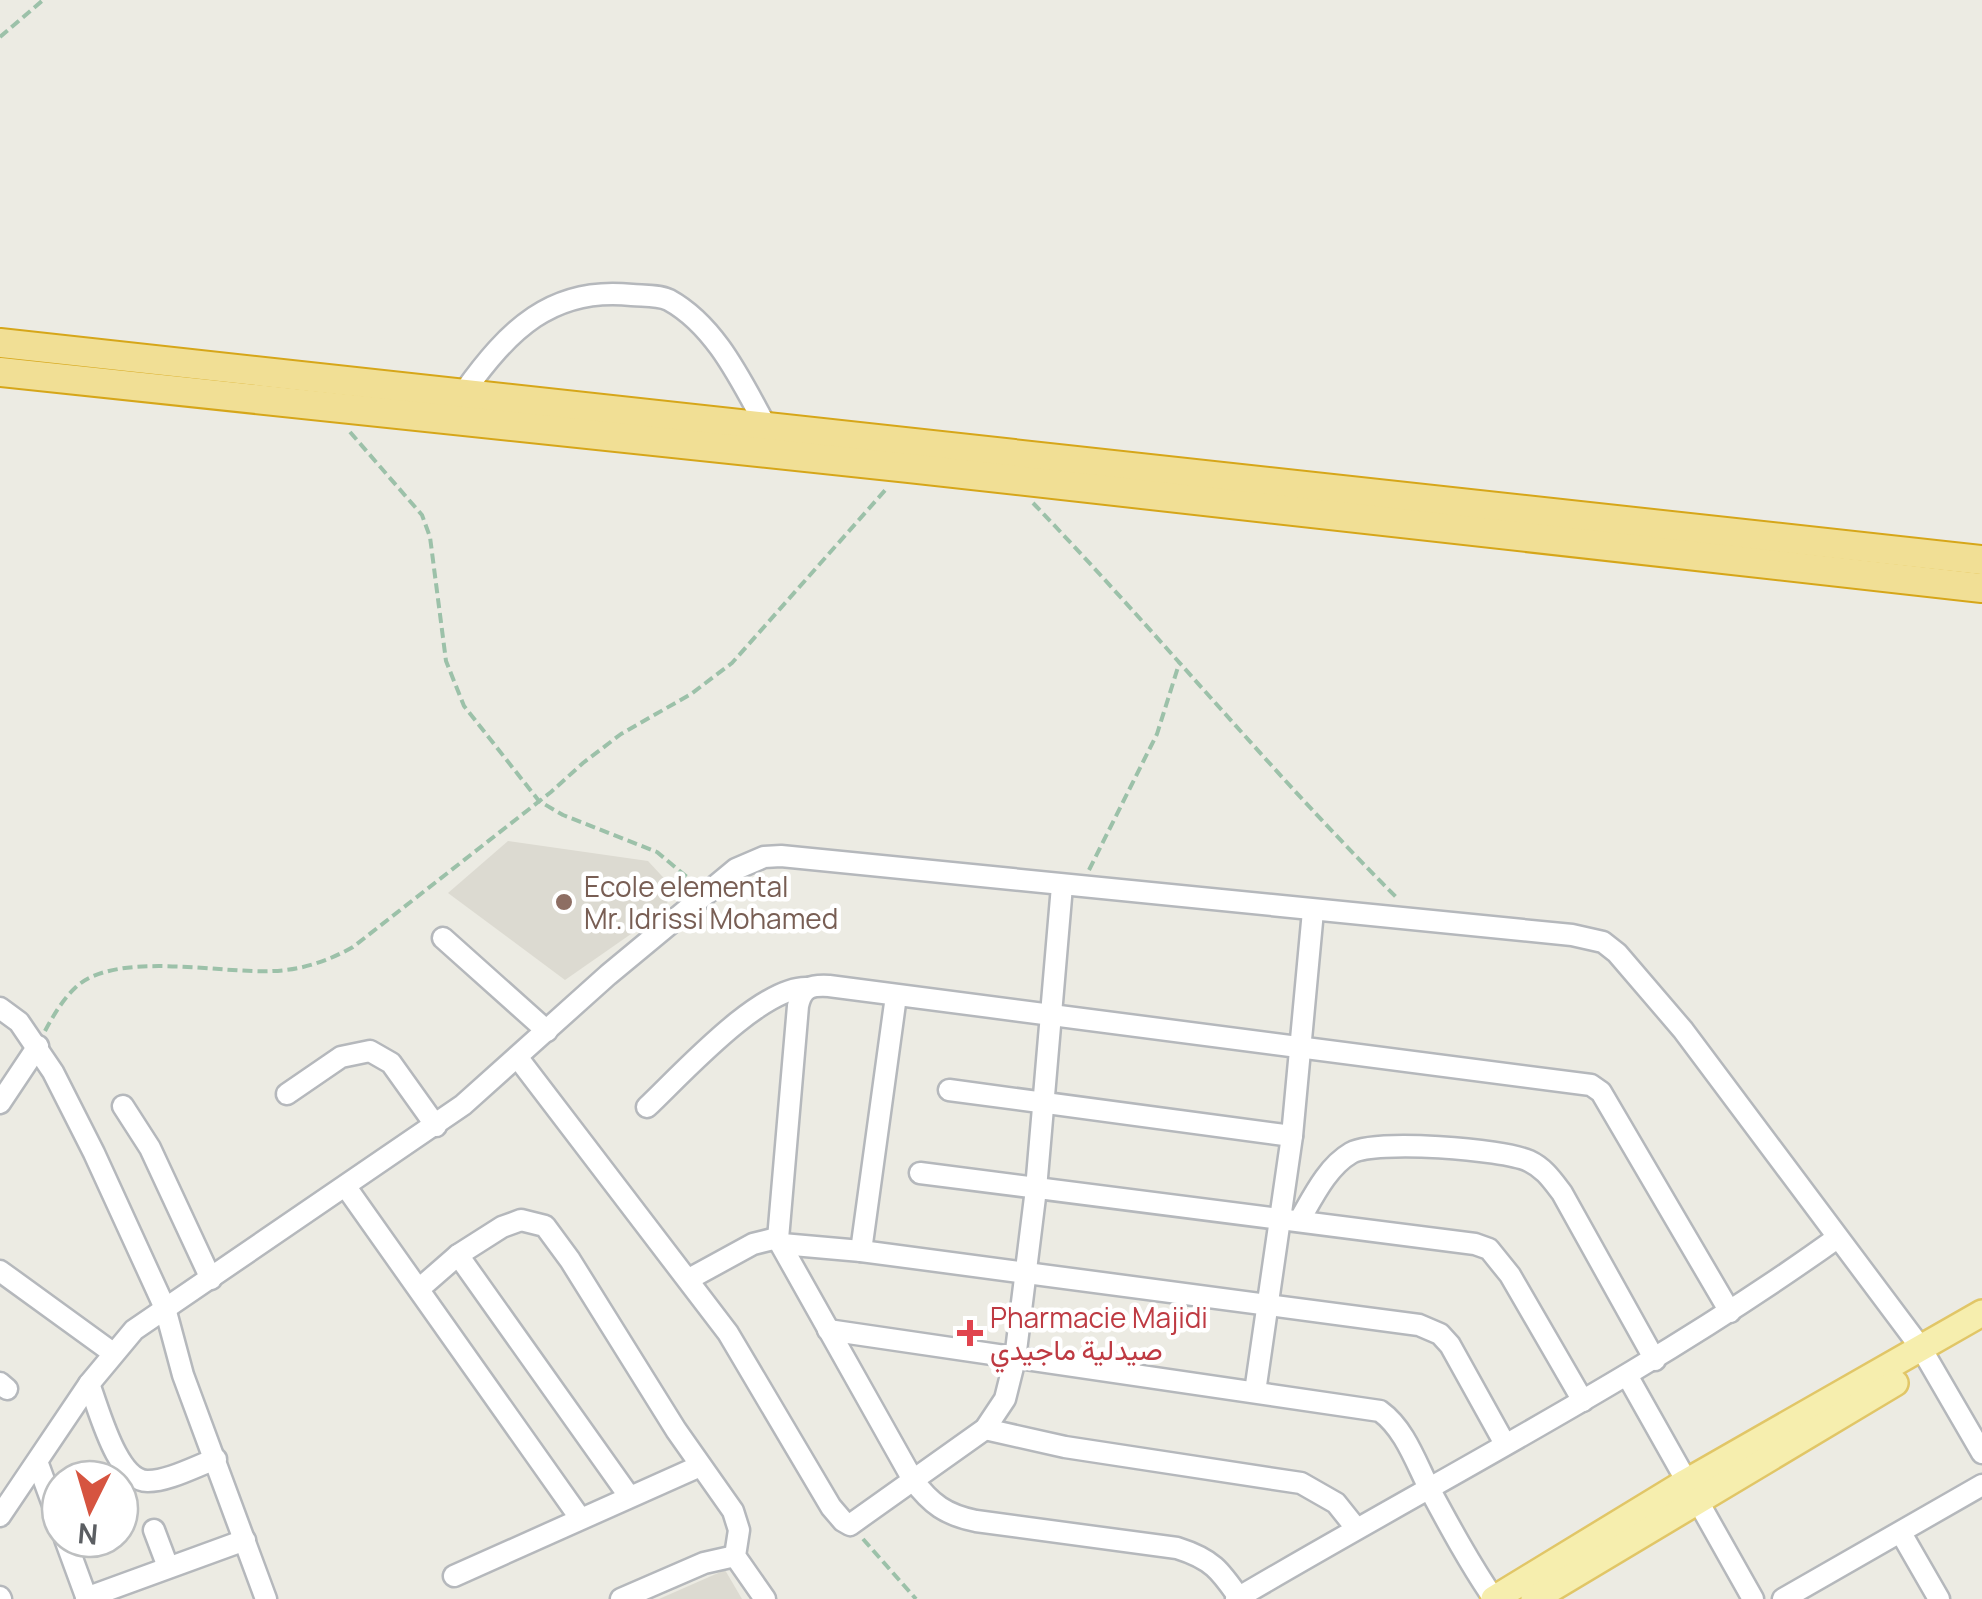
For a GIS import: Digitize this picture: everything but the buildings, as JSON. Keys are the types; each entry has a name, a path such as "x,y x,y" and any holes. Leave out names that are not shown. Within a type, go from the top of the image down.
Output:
{"highway":[{"path":"0,343 1982,560"},
{"path":"0,372 909,468 1982,588"}],"main road":[{"path":"1926,1356 1982,1313"},
{"path":"1494,1599 1926,1356 1982,1333"},
{"path":"1534,1599 1691,1491"}],"street":[{"path":"464,392 496,348 539,313 572,298 608,292 667,298 700,324 729,360 766,426"},
{"path":"4,1503 38,1464 90,1384 134,1330 436,1126 704,896 750,862 780,856 1588,937 1617,953 1703,1055 1926,1356 1982,1453"},
{"path":"518,1058 728,1333 831,1507 850,1525 985,1429 1005,1399 1015,1358 1036,1189 1049,1016 1071,886"},
{"path":"1255,1392 1268,1305 1290,1219 1292,1136 1313,911"},
{"path":"443,938 547,1031"},
{"path":"647,1107 750,1014 780,992 811,986 1596,1087 1730,1312"},
{"path":"807,988 802,992 796,1016 780,1241 913,1480 931,1502 959,1518 1160,1544 1196,1554 1217,1567 1238,1598 1428,1486 1628,1377 1836,1238"},
{"path":"861,1251 896,996"},
{"path":"0,1008 19,1022 38,1046 86,1137 164,1308 183,1375 266,1599"},
{"path":"0,1103 38,1046"},
{"path":"287,1094 342,1057 370,1051 391,1063 436,1126"},
{"path":"949,1090 1292,1136"},
{"path":"123,1106 150,1148 211,1279"},
{"path":"1290,1219 1336,1164 1362,1149 1464,1150 1532,1162 1543,1169 1562,1193 1655,1360"},
{"path":"920,1173 1474,1244 1488,1249 1515,1284 1582,1401"},
{"path":"346,1187 580,1518"},
{"path":"419,1288 458,1255 511,1222 530,1220 545,1226 738,1522 735,1556 765,1599"},
{"path":"689,1279 753,1244 773,1238 1431,1328 1450,1345 1505,1444"},
{"path":"458,1255 629,1496"},
{"path":"0,1271 113,1353"},
{"path":"828,1330 1380,1411 1398,1430 1494,1599"},
{"path":"1628,1377 1752,1599"},
{"path":"90,1384 127,1474 156,1480 216,1460"},
{"path":"985,1429 1065,1447 1301,1482 1336,1502 1356,1528"},
{"path":"38,1464 40,1469"},
{"path":"454,1576 700,1466"},
{"path":"1783,1599 1982,1485"},
{"path":"154,1530 168,1567"},
{"path":"1901,1533 1939,1599"},
{"path":"72,1559 86,1598 245,1540"},
{"path":"620,1599 704,1563 735,1556"}],"path":[{"path":"0,38 43,0"},
{"path":"345,427 422,515 432,551 440,631 452,679 464,706 540,801 657,852 686,874 704,896"},
{"path":"38,1046 45,1029 78,984 106,973 151,966 278,971 330,960 354,947 621,734 691,694 732,664 892,483"},
{"path":"1026,496 1097,570 1291,790 1420,922"},
{"path":"1071,886 1156,734 1178,664"},
{"path":"850,1525 916,1599"}],"shaded area":[{"name":"Ecole elemental Mr. Idrissi Mohamed","path":"508,841 648,861 673,888 664,911 565,980 448,893"},
{"path":"725,1570 742,1599 659,1599"}],"place":[{"name":"Ecole elemental Mr. Idrissi Mohamed","path":"564,902"},
{"name":"Pharmacie Majidi صيدلية ماجيدي","path":"970,1333"}]}
